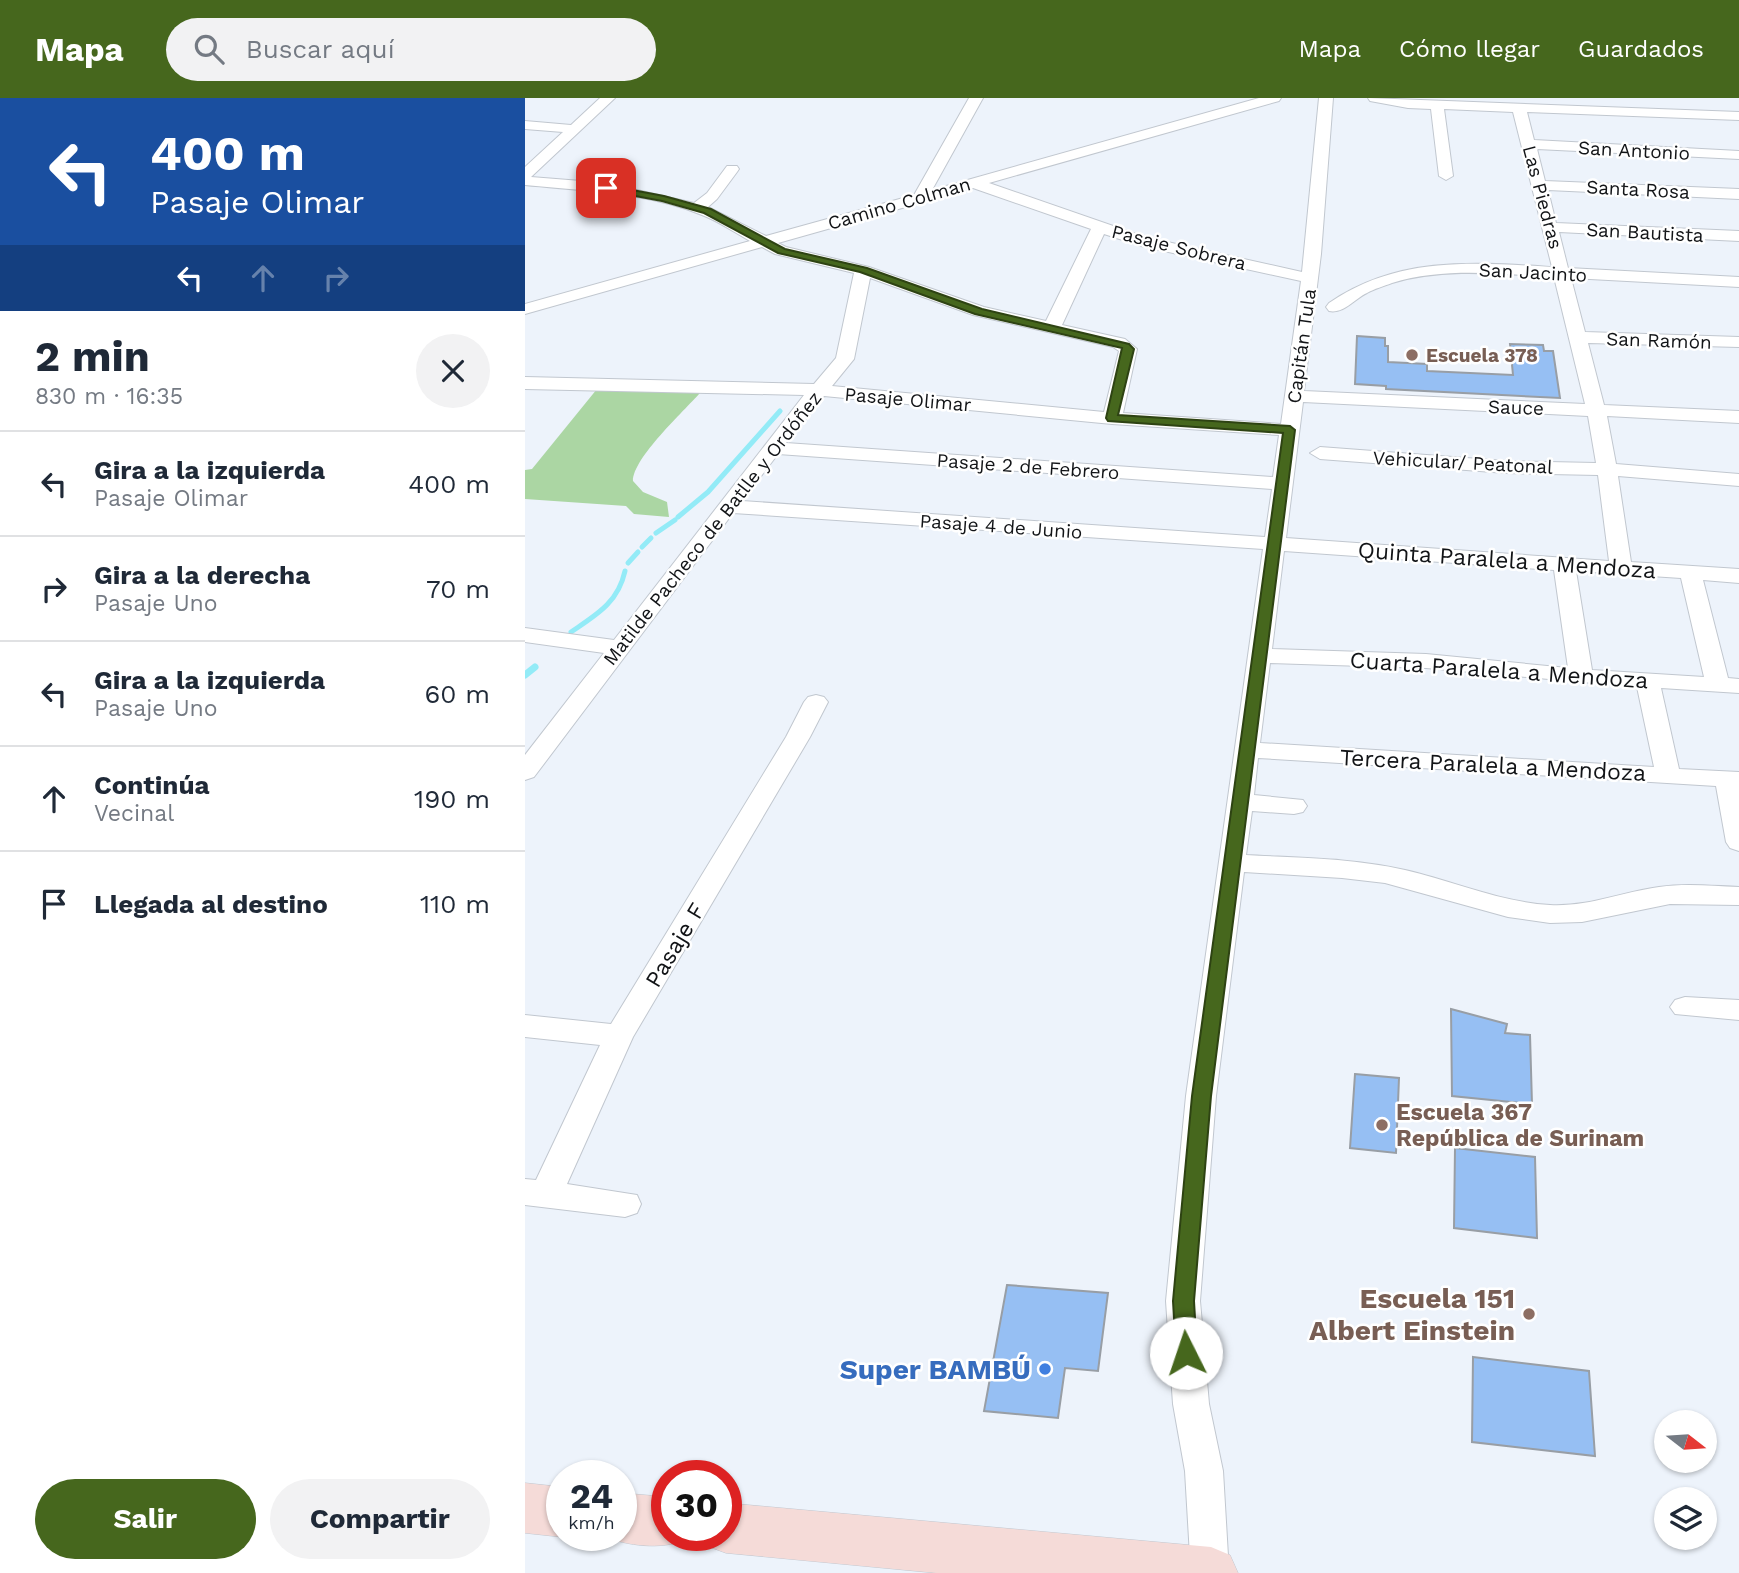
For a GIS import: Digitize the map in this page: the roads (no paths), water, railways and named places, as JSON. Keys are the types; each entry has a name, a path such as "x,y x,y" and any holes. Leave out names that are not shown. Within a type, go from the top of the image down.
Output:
{"main road":[{"path":"525,1508 546,1510"},
{"path":"742,1530 1138,1570 1211,1573"}],"street":[{"path":"525,175 607,98"},
{"path":"920,198 976,98"},
{"name":"Camino Colman","path":"525,309 1274,98"},
{"name":"Capitán Tula","path":"1211,1573 1204,1471 1191,1404 1183,1301 1200,1108 1310,278 1326,98"},
{"path":"1375,98 1437,105 1739,116"},
{"path":"1457,98 1484,106"},
{"path":"1538,108 1564,98"},
{"path":"1573,98 1614,111"},
{"path":"1680,98 1739,116"},
{"path":"1437,105 1446,176"},
{"name":"Las Piedras","path":"1520,108 1596,409"},
{"path":"525,125 574,129"},
{"name":"San Antonio","path":"1528,144 1739,155"},
{"path":"697,208 712,196 732,169"},
{"path":"525,181 606,188 697,208 764,242 808,258 863,270 979,311 1119,344 1128,349 1112,418"},
{"name":"Pasaje Sobrera","path":"971,182 1141,242 1310,278"},
{"name":"Santa Rosa","path":"1538,185 1739,194"},
{"path":"1051,329 1100,226"},
{"name":"San Bautista","path":"1551,227 1739,236"},
{"name":"San Jacinto","path":"1335,307 1349,294 1367,285 1421,273 1460,269 1739,282"},
{"name":"Matilde Pacheco de Batlle y Ordóñez","path":"527,766 773,447 845,359 863,270"},
{"name":"San Ramón","path":"1579,337 1739,342"},
{"name":"Pasaje Olimar","path":"525,383 819,390 1112,418 1290,430"},
{"name":"Sauce","path":"1294,396 1739,416"},
{"path":"1596,409 1608,469 1621,567"},
{"name":"Pasaje 2 de Febrero","path":"773,447 1282,485"},
{"name":"Vehicular/ Peatonal","path":"1319,453 1506,467 1608,469 1739,480"},
{"name":"Pasaje 4 de Junio","path":"727,506 1274,545"},
{"name":"Quinta Paralela a Mendoza","path":"1274,545 1739,576"},
{"path":"1564,563 1581,676"},
{"path":"1690,572 1729,685"},
{"path":"525,635 619,648"},
{"name":"Cuarta Paralela a Mendoza","path":"1259,656 1426,661 1581,676 1729,685"},
{"path":"1648,681 1668,776"},
{"name":"Pasaje F","path":"536,1193 619,1036 816,702"},
{"name":"Tercera Paralela a Mendoza","path":"1247,750 1733,780"},
{"path":"1733,780 1739,842"},
{"path":"1240,802 1293,806"},
{"path":"1232,863 1372,872 1407,879 1492,904 1571,915 1657,896 1684,893 1739,896"},
{"path":"1685,1007 1739,1010"},
{"path":"525,1026 619,1036"},
{"path":"536,1193 625,1204"}],"waterway":[{"path":"678,517 708,492 780,411"},
{"path":"656,533 675,520"},
{"path":"642,547 651,538"},
{"path":"628,563 638,552"},
{"path":"571,632 605,607 617,592 625,571"},
{"path":"525,675 535,667"}],"place":[{"name":"Escuela 378","path":"1412,355"},
{"name":"Escuela 367 República de Surinam","path":"1382,1125"},
{"name":"Escuela 151 Albert Einstein","path":"1529,1314"},
{"name":"Super BAMBÚ","path":"1045,1369"}]}
